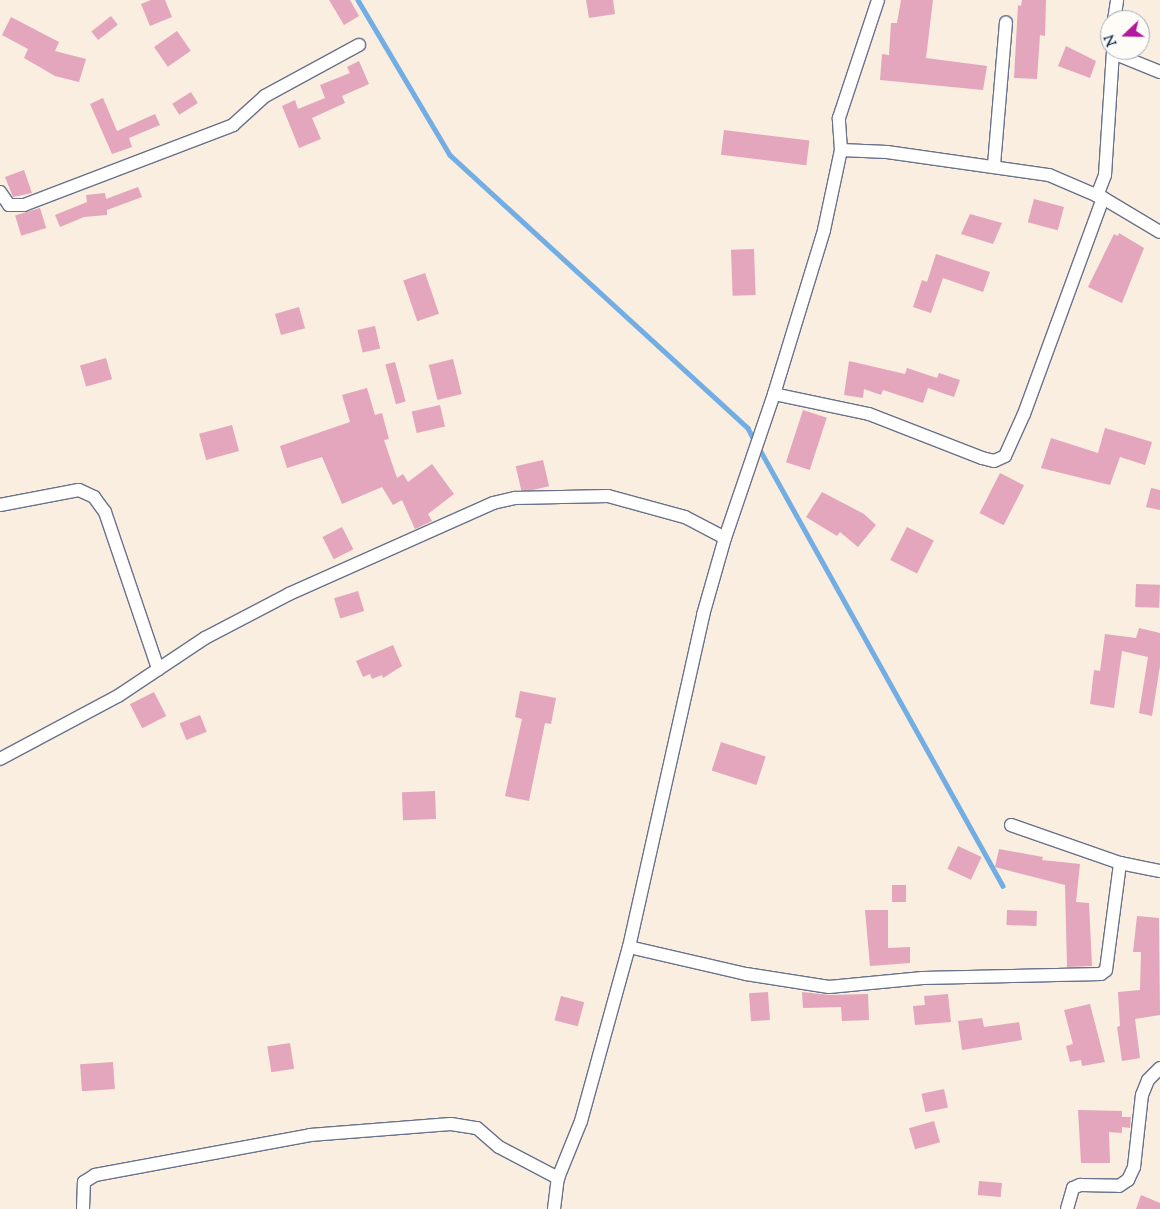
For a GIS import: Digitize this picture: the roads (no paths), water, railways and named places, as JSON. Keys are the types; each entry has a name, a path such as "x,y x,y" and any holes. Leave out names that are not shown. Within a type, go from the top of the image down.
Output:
{"street":[{"path":"554,1209 558,1178 581,1121 629,947 701,624 725,538 774,394 824,230 841,150 839,118 878,0"},
{"path":"994,165 1006,23"},
{"path":"0,192 9,205 24,205 224,128 233,124 265,96 359,45"},
{"path":"774,394 869,414 982,458 994,461 1005,456 1024,414 1100,197 1105,175 1112,60"},
{"path":"1133,60 1160,72"},
{"path":"841,150 887,152 994,165 1049,175 1100,197 1160,232"},
{"path":"0,505 80,490 94,497 105,512 158,669"},
{"path":"0,759 118,696 205,638 289,594 493,503 515,498 608,496 685,518 725,538"},
{"path":"1011,826 1120,863 1160,871"},
{"path":"629,947 746,974 829,987 923,978 1101,974 1106,970 1120,863"},
{"path":"629,947 738,967"},
{"path":"1067,1209 1073,1188 1080,1185 1119,1186 1128,1180 1134,1167 1142,1095 1148,1080 1160,1068"},
{"path":"83,1209 84,1182 95,1175 310,1135 451,1124 477,1128 499,1147 558,1178"}],"waterway":[{"path":"358,0 450,155 748,428 755,442"},
{"path":"759,448 1003,886"}]}
